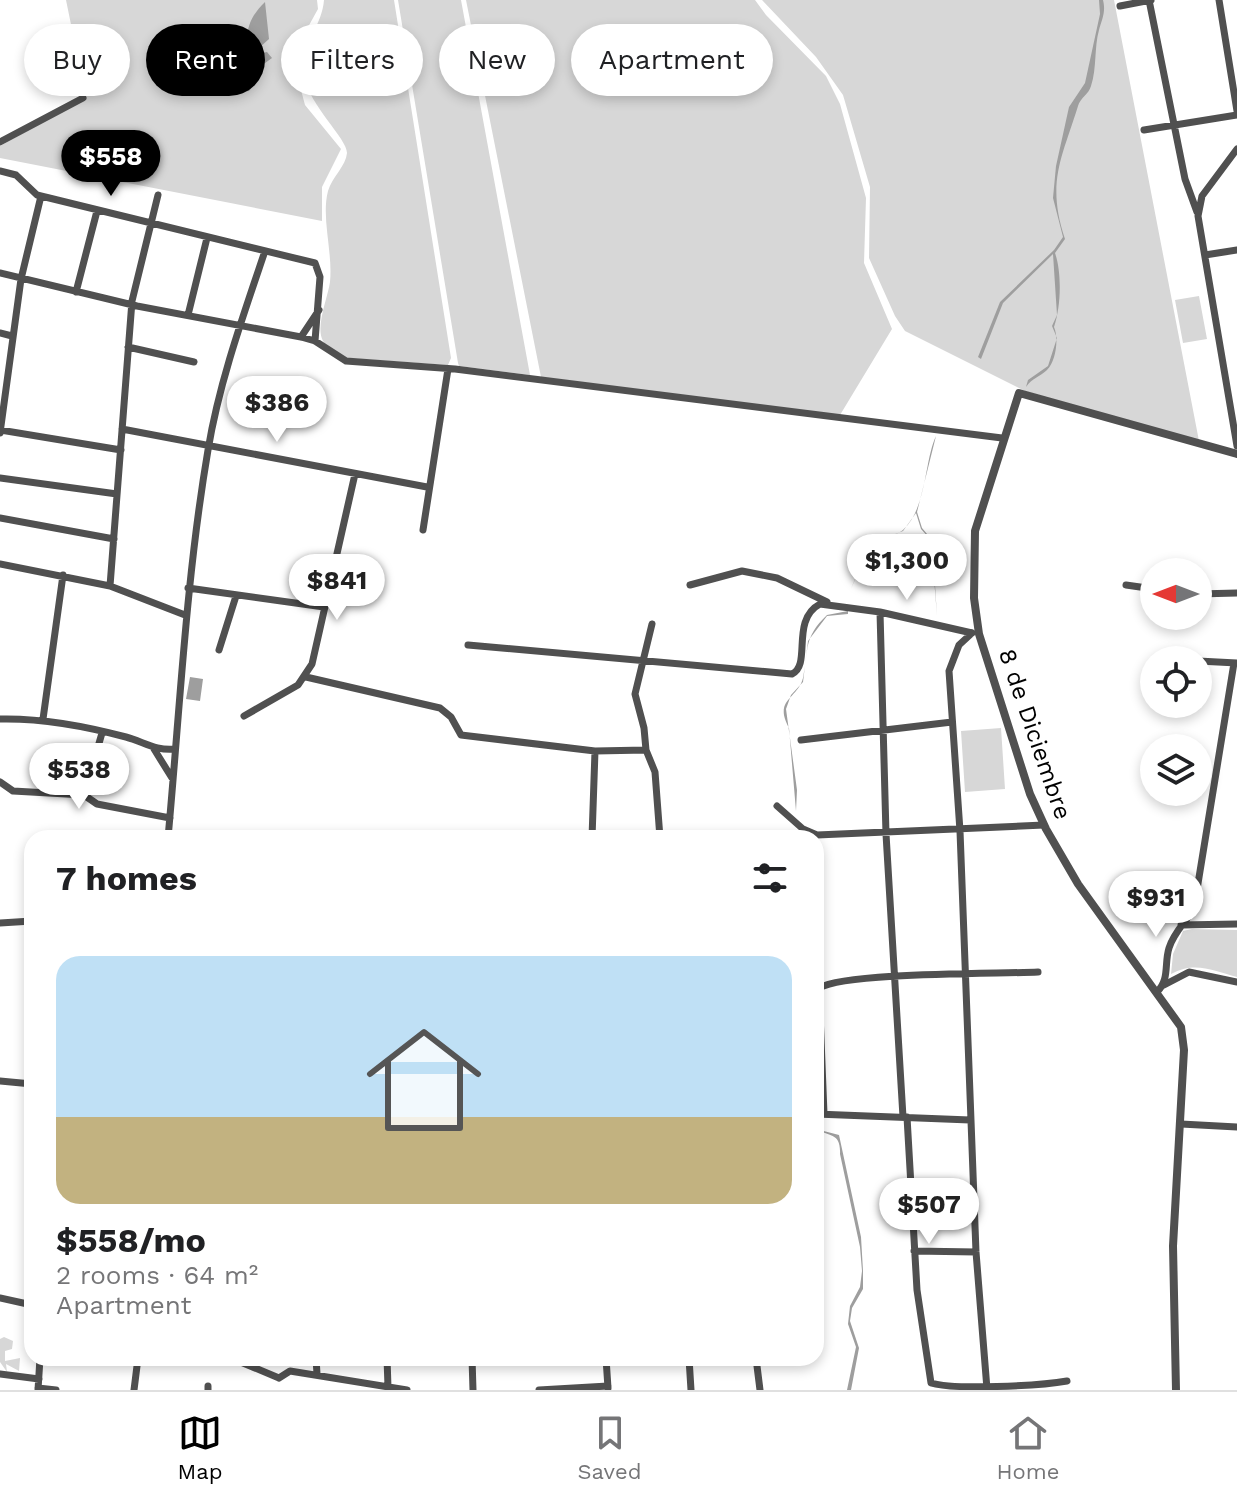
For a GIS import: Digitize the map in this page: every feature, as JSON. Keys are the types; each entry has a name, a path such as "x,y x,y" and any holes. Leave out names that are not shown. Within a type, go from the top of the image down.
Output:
{"street":[{"path":"1120,6 1150,0 1174,125 1198,216 1237,446"},
{"path":"1144,130 1237,113 1219,0"},
{"path":"0,142 83,98"},
{"path":"1198,216 1202,196 1237,149"},
{"path":"0,171 16,175 41,196 315,263 320,277 315,341"},
{"path":"110,586 131,305 158,195"},
{"path":"41,196 21,279 0,432 121,450"},
{"path":"76,292 97,211"},
{"path":"188,315 207,238"},
{"path":"1205,255 1237,250"},
{"path":"169,830 185,615 209,447 240,326 265,251"},
{"path":"0,273 131,305 301,337 315,341 346,361 448,369 1002,438"},
{"path":"301,337 319,310"},
{"path":"0,333 12,336"},
{"path":"128,347 194,362"},
{"path":"423,530 427,487 448,369"},
{"path":"1227,388 1237,386"},
{"name":"8 de Diciembre","path":"1176,1390 1173,1246 1184,1043 1178,1020 1160,989 1078,884 1044,825 975,633 975,531 1002,438 1019,393 1237,454"},
{"path":"122,429 427,487"},
{"path":"244,716 287,693 306,677 316,652 355,474"},
{"path":"0,478 117,494"},
{"path":"0,518 114,539"},
{"path":"0,564 110,586 185,615"},
{"path":"690,585 742,571 777,578 829,603 975,633"},
{"path":"43,719 63,575"},
{"path":"1126,585 1140,587"},
{"path":"188,588 324,607"},
{"path":"1212,594 1237,593"},
{"path":"219,650 236,596"},
{"path":"468,645 795,673 800,665 802,631 809,613 820,604 829,603"},
{"path":"880,612 881,731 893,977 921,1329 931,1383 940,1387 987,1389 1067,1381"},
{"path":"652,624 635,694 646,750 655,772 659,830"},
{"path":"975,633 959,645 951,662 967,975 976,1252 987,1389"},
{"path":"1160,989 1168,951 1194,908 1236,663 1212,662"},
{"path":"306,677 440,708 446,711 461,735 595,751 646,750"},
{"path":"0,719 43,719 125,737 154,749 175,749"},
{"path":"801,740 952,722"},
{"path":"84,795 102,733"},
{"path":"154,749 172,778"},
{"path":"592,830 595,751"},
{"path":"0,782 13,791 84,795 97,804 143,810 170,818"},
{"path":"777,806 805,830"},
{"path":"824,835 1044,825"},
{"path":"0,923 24,922"},
{"path":"1181,925 1237,924"},
{"path":"824,986 834,982 893,977 1038,972"},
{"path":"1160,989 1189,972 1237,982"},
{"path":"0,1081 24,1083"},
{"path":"824,1114 970,1120"},
{"path":"1181,1124 1237,1127"},
{"path":"914,1251 976,1252"},
{"path":"0,1298 24,1303"},
{"path":"40,1366 38,1389 56,1390"},
{"path":"134,1390 137,1366"},
{"path":"250,1366 279,1378"},
{"path":"316,1366 317,1374"},
{"path":"387,1366 388,1387"},
{"path":"472,1366 473,1390"},
{"path":"539,1390 608,1388 607,1366"},
{"path":"690,1366 691,1390"},
{"path":"757,1366 760,1390"},
{"path":"279,1378 290,1371 317,1374 368,1387 407,1390"},
{"path":"0,1374 39,1379"},
{"path":"278,1390 279,1378"}],"shaded area":[{"path":"66,0 317,0 318,9 310,24 281,24 281,96 303,96 305,105 341,149 322,187 322,221 0,158 0,146 86,96 130,96 130,24 71,24"},
{"path":"324,0 394,0 398,24 317,24"},
{"path":"398,0 461,0 465,24 439,24 439,96 479,96 530,375 459,366 414,96 423,96 423,24 402,24"},
{"path":"466,0 755,0 826,76 840,104 866,198 864,263 892,329 840,415 541,377 485,96 555,96 555,24 471,24"},
{"path":"762,0 1114,0 1199,441 1025,391 905,331 869,258 870,187 843,95 816,57"},
{"path":"1099,0 1103,0 1104,12 1097,37 1093,79 1090,89 1079,103 1058,171 1057,201 1065,239 1055,253 1060,290 1057,315 1053,254 1003,303 981,359 978,357 1000,302 1054,250 1063,237 1053,198 1056,166 1069,107 1085,83 1100,14"},
{"path":"265,2 269,39 265,43 265,24 250,24"},
{"path":"265,52 272,58 265,63"},
{"path":"409,96 451,358 448,365 347,358 323,341 320,328 330,282 326,201 347,153 313,98"},
{"path":"1199,296 1207,339 1183,343 1175,300"},
{"path":"1056,340 1050,366 1026,387 1028,380 1048,366"},
{"path":"920,499 917,512 922,528 932,540 937,616 931,540 921,529 916,513 912,519"},
{"path":"893,535 870,544 851,589 869,544"},
{"path":"848,611 848,614 827,616 810,638 827,615"},
{"path":"190,677 203,679 200,701 186,699"},
{"path":"790,698 786,709 788,727 784,711"},
{"path":"1001,728 1005,789 965,792 961,731"},
{"path":"790,736 797,790 796,811"},
{"path":"1237,930 1237,977 1196,967 1171,974 1173,954 1183,931"},
{"path":"824,1131 839,1135 861,1237 863,1289 852,1308 850,1321 859,1348 851,1390 847,1390 856,1347 848,1324 850,1306 860,1287 862,1271 840,1147 833,1136"},
{"path":"4,1337 13,1341 12,1349 5,1351 5,1361 20,1358 19,1371 6,1364 7,1372 0,1362 0,1339"}],"waterway":[{"path":"857,576 872,542"}]}
